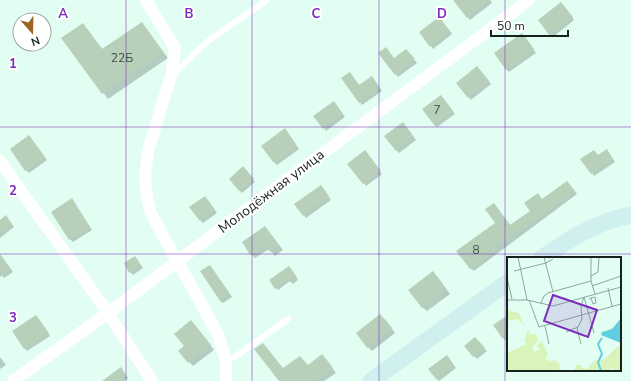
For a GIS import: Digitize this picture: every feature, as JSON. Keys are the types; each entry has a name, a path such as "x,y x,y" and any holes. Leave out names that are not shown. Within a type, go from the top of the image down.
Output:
{"street":[{"path":"146,0 175,48 171,76 152,138 145,176 147,198 151,214 176,262 218,334 226,361 226,381"},
{"name":"Молодёжная улица","path":"12,381 108,313 529,0"},
{"path":"0,160 108,313 152,381"},
{"path":"544,257 586,229 618,217 631,215"},
{"path":"371,381 507,283"}],"lane":[{"path":"171,76 208,41 267,0"},
{"path":"226,361 288,319"}],"building":[{"path":"453,0 490,0 467,18"},
{"path":"561,2 573,17 549,35 538,20"},
{"path":"439,17 450,31 430,47 419,32"},
{"path":"142,22 163,52 102,94 61,38 83,23 102,49"},
{"path":"522,33 534,49 506,70 494,53"},
{"path":"386,47 394,58 406,49 415,59 395,75 378,53"},
{"path":"477,66 489,81 468,98 456,83"},
{"path":"350,72 359,85 372,76 380,88 359,103 341,78"},
{"path":"441,95 453,111 434,125 422,109"},
{"path":"334,101 343,114 323,129 313,116"},
{"path":"403,122 414,137 396,151 384,136"},
{"path":"285,128 297,146 274,163 261,146"},
{"path":"29,135 45,157 25,171 10,149"},
{"path":"607,149 613,159 591,174 580,159 594,150 598,155"},
{"path":"365,150 381,171 363,184 347,164"},
{"path":"243,166 254,179 239,191 229,179"},
{"path":"567,181 575,191 495,248 496,249 470,269 456,251 495,223 485,209 494,203 510,225 530,211 524,203 538,193 542,199"},
{"path":"321,185 329,196 303,216 294,204"},
{"path":"205,196 215,210 200,221 189,207"},
{"path":"72,198 90,227 69,240 51,212"},
{"path":"6,215 12,224 0,233 0,220"},
{"path":"265,226 279,245 270,252 265,245 250,255 242,242"},
{"path":"0,255 11,269 0,277"},
{"path":"135,256 141,265 129,273 124,263"},
{"path":"210,265 230,294 220,301 200,271"},
{"path":"289,266 297,277 290,282 288,280 275,289 269,280"},
{"path":"433,271 446,289 422,308 408,290"},
{"path":"380,314 392,328 367,348 356,333"},
{"path":"36,315 49,333 24,349 12,331"},
{"path":"507,316 507,334 502,338 493,325"},
{"path":"191,320 211,345 188,363 178,351 184,346 174,334"},
{"path":"475,337 485,348 473,357 464,346"},
{"path":"263,343 283,368 300,356 308,365 322,354 333,368 316,381 279,381 254,349"},
{"path":"447,355 454,365 436,379 428,369"},
{"path":"121,367 126,375 122,378 124,381 102,381"}]}
